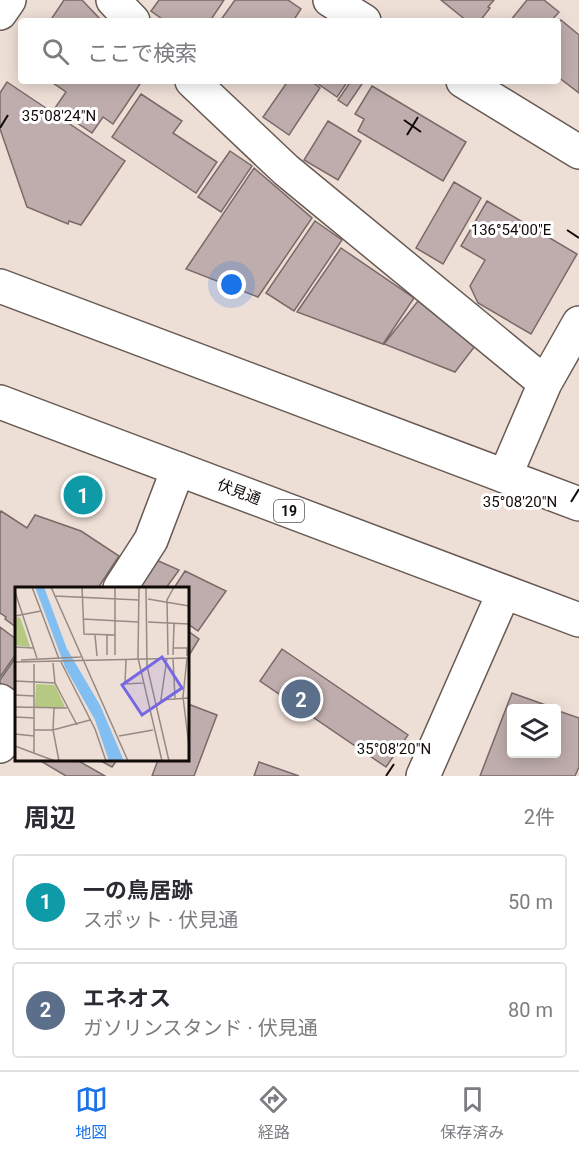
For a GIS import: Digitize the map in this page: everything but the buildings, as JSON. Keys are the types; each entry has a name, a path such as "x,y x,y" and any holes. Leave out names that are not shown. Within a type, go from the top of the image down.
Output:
{"main road":[{"path":"0,13 9,0"},
{"path":"113,0 130,18"},
{"path":"330,0 359,18"},
{"path":"195,84 286,170 545,383"},
{"path":"468,84 579,152"},
{"path":"0,286 579,504"},
{"path":"505,476 545,383 579,323"},
{"name":"伏見通","path":"0,402 579,620"},
{"path":"121,587 151,540 178,469"},
{"path":"423,776 504,592"},
{"path":"0,701 15,711"},
{"path":"0,746 15,727"}],"place":[{"name":"一の鳥居跡","path":"83,495"},
{"name":"エネオス","path":"301,699"}]}
